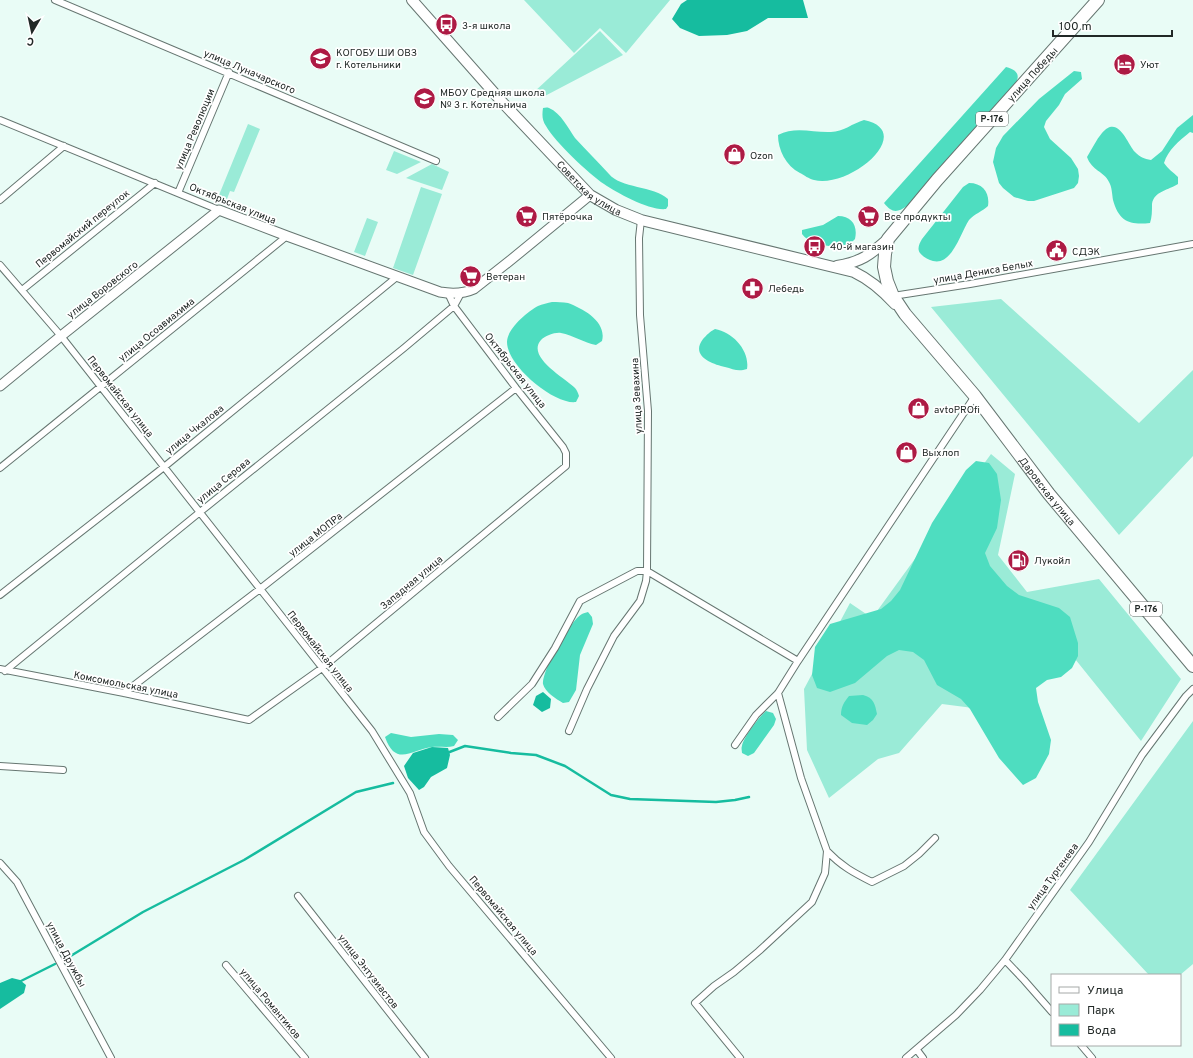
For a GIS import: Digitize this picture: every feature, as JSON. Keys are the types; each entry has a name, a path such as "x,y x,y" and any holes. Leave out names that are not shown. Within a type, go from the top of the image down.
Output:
{"highway":[{"name":"улица Победы","path":"884,267 888,239 936,180 1098,0"},
{"name":"Даровская улица","path":"884,267 887,281 905,314 975,396 1049,494 1193,666"}],"main road":[{"name":"Советская улица","path":"412,0 503,104 590,196 616,210 641,220 833,266 854,272 866,278"},
{"name":"улица Победы","path":"865,258 888,239"},
{"name":"Советская улица","path":"833,266 852,263 865,258"},
{"name":"Даровская улица","path":"866,278 880,289 905,314"}],"street":[{"name":"улица Луначарского","path":"56,0 436,161"},
{"name":"улица Революции","path":"178,193 229,72"},
{"name":"Октябрьская улица","path":"0,120 286,236 448,294 461,293"},
{"path":"0,200 64,146"},
{"name":"Первомайский переулок","path":"22,290 155,183"},
{"path":"454,306 461,293 474,289 590,196"},
{"name":"улица Воровского","path":"0,386 219,210"},
{"name":"улица Зевахина","path":"569,731 587,689 614,636 640,601 646,581 648,411 640,308 639,238 641,220"},
{"name":"улица Осоавиахима","path":"0,468 286,236"},
{"name":"улица Дениса Белых","path":"894,296 1193,244"},
{"name":"Первомайская улица","path":"0,265 61,336 100,388 200,512 372,731 410,793 424,832 449,866 611,1058"},
{"name":"улица Чкалова","path":"0,595 164,467 398,276"},
{"name":"Октябрьская улица","path":"448,294 454,306 516,388 563,446"},
{"name":"улица Серова","path":"3,670 404,348 454,306"},
{"name":"улица МОПРа","path":"124,693 260,590 516,388"},
{"path":"735,745 756,715 778,693 975,396"},
{"name":"Западная улица","path":"248,720 322,668 566,466 566,453 563,446"},
{"path":"498,717 532,684 580,601 637,571 647,571 798,661"},
{"name":"Комсомольская улица","path":"3,670 124,693 248,720"},
{"name":"улица Тургенева","path":"906,1058 956,1015 980,990 1005,960 1089,842 1142,755 1193,688"},
{"path":"778,693 801,778 827,851 836,861 846,869 872,882 904,866 935,838"},
{"path":"0,766 63,770"},
{"path":"740,1058 695,1003 714,986 734,972 759,951 812,902 825,873 827,851"},
{"name":"улица Дружбы","path":"0,863 17,882 111,1058"},
{"name":"улица Энтузиастов","path":"298,896 425,1058"},
{"path":"1005,960 1051,1011"},
{"name":"улица Романтиков","path":"226,965 303,1056 295,1058"},
{"path":"1082,1046 1092,1058"},
{"path":"917,1050 924,1058"}],"green space":[{"path":"524,0 670,0 626,53 600,28 574,53"},
{"path":"600,31 623,55 541,98 534,92"},
{"path":"248,124 260,129 234,192 230,191 227,199 219,195"},
{"path":"394,151 421,162 397,174 386,170"},
{"path":"432,164 449,172 442,190 406,178"},
{"path":"421,187 442,194 413,275 393,268"},
{"path":"367,218 378,222 365,256 354,252"},
{"path":"1001,299 1139,423 1193,370 1193,456 1119,535 931,307"},
{"path":"991,454 1015,474 998,555 1027,592 1099,579 1181,679 1141,741 1063,644 973,708 942,704 899,753 878,759 829,798 807,750 804,689 850,603 872,618"},
{"path":"1193,721 1193,964 1181,974 1148,974 1070,890"}],"shaded area":[{"path":"1006,67 1016,72 1018,76 1014,86 907,206 897,211 890,209 884,203"},
{"path":"1074,71 1081,72 1082,79 1065,94 1059,105 1046,121 1044,127 1050,139 1071,158 1078,169 1078,183 1074,188 1034,201 1014,197 999,183 993,162 996,148 1003,136 1039,99"},
{"path":"543,108 549,108 557,113 575,138 614,179 662,195 668,199 668,206 666,209 651,207 634,201 604,184 581,165 550,133 543,120"},
{"path":"1193,115 1193,133 1190,132 1174,146 1164,163 1178,177 1178,184 1162,191 1153,200 1150,223 1137,223 1126,220 1118,213 1115,207 1111,186 1107,178 1089,162 1087,157 1096,142 1102,133 1108,128 1117,128 1122,132 1137,154 1142,158 1151,160 1162,151 1177,128"},
{"path":"864,120 879,126 884,135 881,146 873,158 860,168 845,176 829,180 814,180 795,170 787,162 781,152 778,135 784,132 798,130 835,132"},
{"path":"969,183 974,183 982,187 987,193 988,206 969,220 955,247 946,258 940,261 933,261 926,258 919,251 919,246 922,239 963,187"},
{"path":"838,216 847,218 855,226 855,239 850,243 828,246 813,242 802,234 802,230 823,225"},
{"path":"552,302 568,303 581,309 598,322 603,334 602,341 596,345 565,334 556,333 541,340 538,347 539,353 549,367 575,388 579,396 576,402 567,401 545,391 523,372 509,352 507,342 510,332 514,326 523,317 540,305"},
{"path":"715,329 728,334 739,343 746,356 747,369 738,370 720,366 701,355 699,350 703,339"},
{"path":"976,461 989,463 997,474 1001,500 997,528 985,553 990,566 1007,586 1019,595 1059,608 1070,617 1078,643 1078,656 1072,668 1061,677 1047,680 1036,688 1038,702 1051,740 1049,754 1036,778 1023,785 999,758 970,709 961,699 937,685 924,660 913,652 899,650 887,656 855,683 830,692 817,688 812,675 815,647 830,624 881,609 891,601 900,590 932,523 966,470"},
{"path":"588,612 592,617 593,624 580,655 576,690 569,702 563,703 546,690 543,684 544,678 564,635 577,618"},
{"path":"863,695 872,700 876,707 877,714 867,725 852,723 841,715 843,705 849,696"},
{"path":"766,711 773,713 776,719 774,725 754,753 748,756 742,753 743,742 752,727"},
{"path":"391,733 411,737 439,734 453,735 458,740 454,746 425,748 411,753 399,754 394,752 389,746 385,737"}],"water":[{"path":"687,0 803,0 808,18 768,18 747,31 727,35 699,36 680,28 672,19 681,4"},
{"path":"543,692 551,699 550,708 542,712 533,705 536,696"},
{"path":"432,747 448,748 450,755 447,768 431,777 424,787 419,790 408,778 404,766 413,753"},
{"path":"12,978 20,980 26,985 24,993 0,1009 0,983"}],"waterway":[{"path":"447,753 465,746 536,755 565,766 611,795 630,799 716,802 749,797"},
{"path":"64,960 143,912 244,860 356,792 393,783"},
{"path":"19,982 55,964"}],"place":[{"name":"3-я школа","path":"446,25"},
{"name":"КОГОБУ ШИ ОВЗ г. Котельники","path":"321,58"},
{"name":"Уют","path":"1124,64"},
{"name":"МБОУ Средняя школа № 3 г. Котельнича","path":"425,98"},
{"name":"Ozon","path":"734,155"},
{"name":"Пятёрочка","path":"527,216"},
{"name":"Все продукты","path":"869,216"},
{"name":"40-й магазин","path":"815,246"},
{"name":"СДЭК","path":"1057,251"},
{"name":"Ветеран","path":"470,276"},
{"name":"Лебедь","path":"752,288"},
{"name":"avtoPROfi","path":"919,409"},
{"name":"Выхлоп","path":"907,452"},
{"name":"Лукойл","path":"1019,560"}]}
